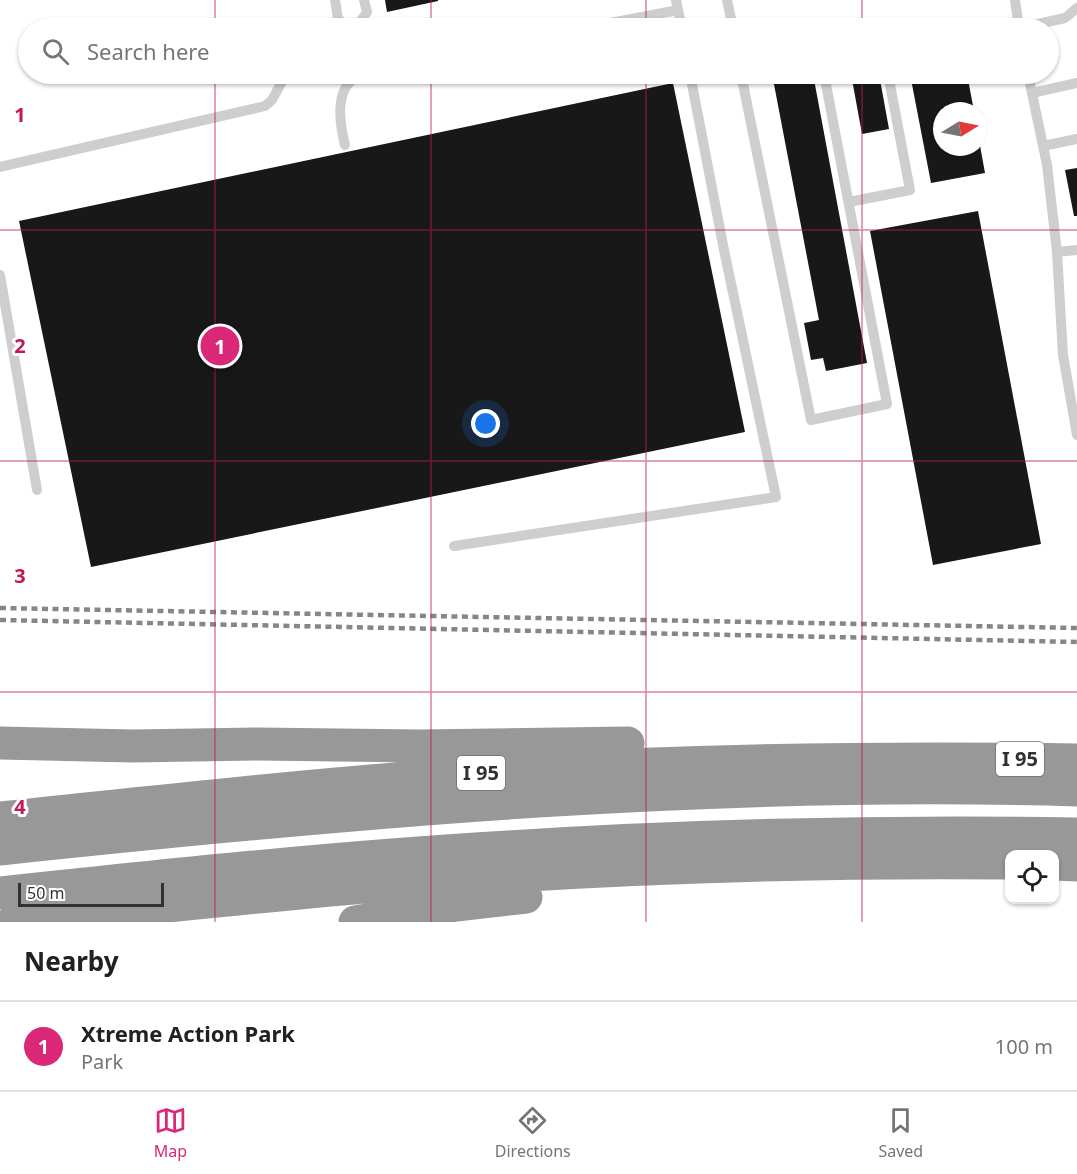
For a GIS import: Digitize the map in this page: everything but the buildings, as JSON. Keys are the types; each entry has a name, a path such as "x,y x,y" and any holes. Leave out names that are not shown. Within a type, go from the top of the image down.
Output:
{"highway":[{"path":"0,743 132,746 257,744 495,746 858,738 963,758"},
{"name":"I 95","path":"0,818 316,786 469,774 733,761 963,758 1077,760"},
{"path":"0,849 295,819 569,798 854,789 1077,790"},
{"path":"0,893 314,862 578,843 853,833 1077,834"},
{"path":"12,922 388,885 613,871 864,863 1005,863"},
{"path":"1059,864 1077,865"},
{"path":"355,922 435,908 535,896 720,867"}],"lane":[{"path":"335,0 338,18"},
{"path":"363,18 367,12 364,0"},
{"path":"727,0 731,18"},
{"path":"1015,0 1018,18"},
{"path":"625,18 677,5"},
{"path":"1059,19 1065,18 1077,8"},
{"path":"1032,93 1077,83"},
{"path":"0,167 265,106 272,100 281,84"},
{"path":"345,145 340,123 341,94 349,84"},
{"path":"454,546 776,497 692,84"},
{"path":"743,84 811,420 887,404 826,84"},
{"path":"849,202 910,190 890,84"},
{"path":"1030,84 1047,165 1057,252 1063,355 1074,400 1077,435"},
{"path":"1043,146 1077,139"},
{"path":"1057,252 1077,250"},
{"path":"0,275 38,490"}],"railway":[{"path":"0,608 1077,628"},
{"path":"0,620 1077,642"}],"place":[{"name":"Xtreme Action Park","path":"220,346"}]}
